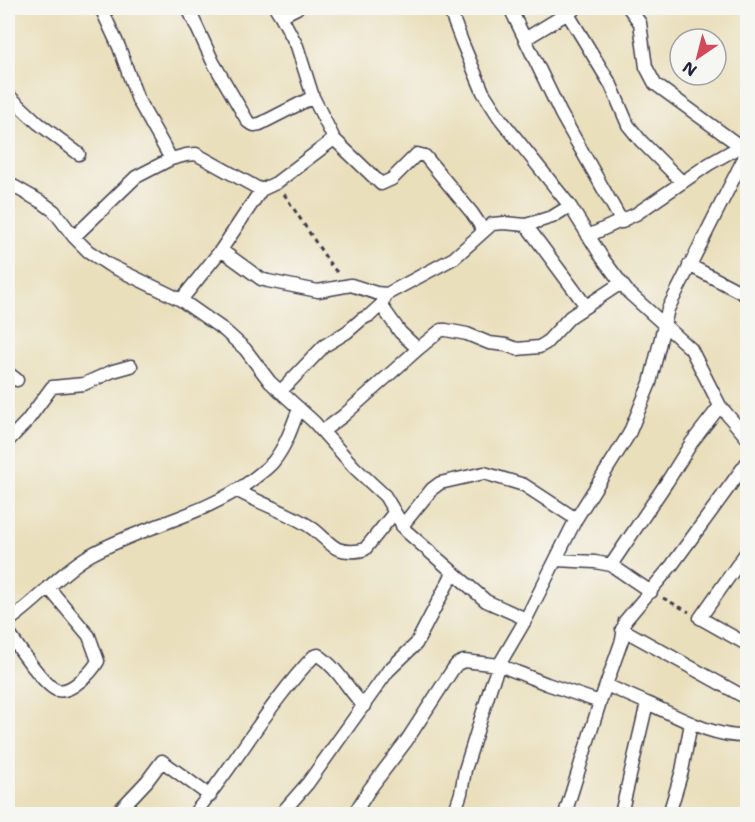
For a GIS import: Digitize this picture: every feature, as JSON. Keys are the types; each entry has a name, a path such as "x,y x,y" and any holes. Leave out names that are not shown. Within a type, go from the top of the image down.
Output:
{"street":[{"path":"101,8 119,46 138,100 171,159"},
{"path":"188,8 213,62 248,122 254,125 260,124 313,97"},
{"path":"297,8 279,12 297,46 313,97 334,139 381,184 392,179 417,154 425,156 484,231"},
{"path":"449,8 483,92 505,124 570,206 621,283 633,297 691,349 720,406 747,439"},
{"path":"510,8 561,114 622,222"},
{"path":"629,8 640,23 646,68 655,84 745,150"},
{"path":"525,39 572,10 611,85 628,125 682,182"},
{"path":"8,95 38,123 79,154"},
{"path":"182,300 221,250 261,190 276,183 334,139"},
{"path":"588,236 622,222 682,182 745,150"},
{"path":"454,814 462,793 465,770 491,686 576,519 628,434 650,383 668,309 745,150"},
{"path":"74,237 136,177 171,159 196,154 261,190"},
{"path":"8,183 43,202 54,211 88,251 110,265 182,300 212,320 245,349 280,392 323,431 355,468 385,496 402,526 486,601 526,619"},
{"path":"280,392 324,346 370,315 384,300 454,258 484,231 497,223 526,225 552,217 570,206"},
{"path":"526,225 586,306"},
{"path":"221,250 261,279 268,281 318,291 351,285 376,294 384,300 400,332 418,349"},
{"path":"689,265 747,296"},
{"path":"323,431 441,330 517,349 538,347 546,344 570,317 621,283"},
{"path":"8,441 27,421 52,387 84,384 131,366"},
{"path":"611,565 692,442 720,406"},
{"path":"8,621 72,566 118,541 198,510 238,491 277,457 289,435 299,408"},
{"path":"565,814 622,640 622,629 627,618 651,592 747,460"},
{"path":"402,526 432,489 440,483 484,473 524,484 576,519"},
{"path":"238,491 308,525 332,545 343,550 361,551 365,549 394,513"},
{"path":"747,550 700,618 747,645"},
{"path":"556,560 611,565 651,592"},
{"path":"281,814 308,783 390,668 416,644 453,573"},
{"path":"8,632 45,680 56,690 75,686 92,671 98,661 89,636 48,587"},
{"path":"622,629 747,699"},
{"path":"194,814 210,796 246,742 315,656 321,657 334,668 344,684 364,706"},
{"path":"354,814 369,789 407,740 457,664 464,661 500,666 600,702"},
{"path":"606,685 691,723 714,731 747,736"},
{"path":"621,814 647,703"},
{"path":"669,814 682,771 691,723"},
{"path":"116,814 162,761 210,796"}],"path":[{"path":"276,183 332,267 351,285"},
{"path":"651,592 700,618"}]}
